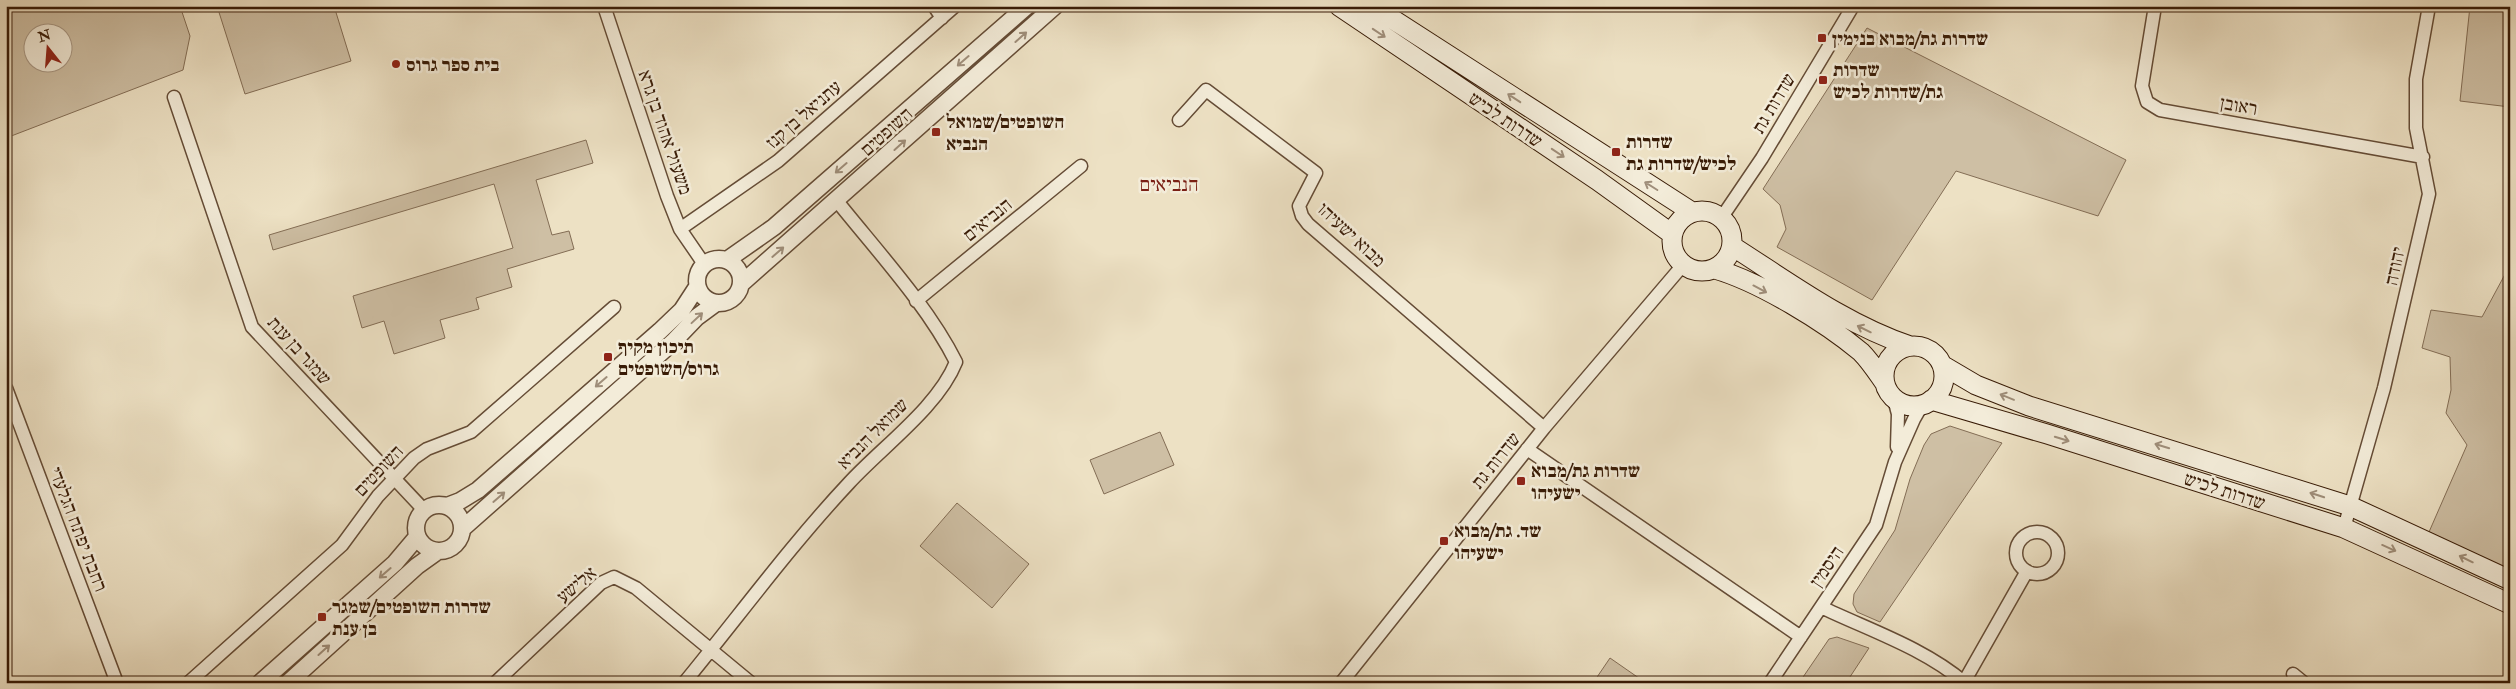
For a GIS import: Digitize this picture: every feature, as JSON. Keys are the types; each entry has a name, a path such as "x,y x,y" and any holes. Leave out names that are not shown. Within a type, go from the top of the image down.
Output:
{"main road":[{"name":"שדרות לכיש","path":"1339,6 1620,196 1672,234"},
{"name":"שדרות לכיש","path":"1372,6 1692,212"},
{"path":"1715,269 1729,255 1733,236 1722,217 1713,212 1692,212 1676,225 1672,234 1673,251 1683,265 1698,271 1715,269 1732,274 1792,306 1862,353 1894,399 1903,404 1927,403 1943,384 1942,364 1929,350 1877,335 1852,323 1732,246"},
{"path":"1884,382 1884,372 1892,355 1910,346"},
{"name":"שדרות לכיש","path":"1942,364 1976,385 2029,406 2350,506 2510,580"},
{"name":"שדרות לכיש","path":"1927,403 2170,472 2344,528 2510,604"}],"street":[{"name":"משעול אהוד בן גרא","path":"604,6 667,196 680,229 691,248 704,264"},
{"path":"934,6 942,18"},
{"name":"עתניאל בן קנז","path":"680,229 778,161 955,6"},
{"name":"השופטים","path":"727,260 774,227 1026,6"},
{"name":"השופטים","path":"741,284 1055,6"},
{"name":"שדרות גת","path":"1722,217 1762,158 1853,6"},
{"name":"ראובן","path":"2155,6 2142,86 2147,102 2160,110 2423,157"},
{"name":"יהודה","path":"2344,528 2384,388 2429,194 2416,128 2416,79 2428,6"},
{"name":"מבוא ישעיהו","path":"1179,120 1206,90 1316,173 1299,206 1302,216 1308,224 1544,428"},
{"name":"שמגר בן ענת","path":"174,97 252,327 424,510"},
{"name":"הנביאים","path":"916,301 1081,166"},
{"name":"שמואל הנביא","path":"684,683 848,484 905,428 949,380 956,362 946,341 837,201"},
{"path":"438,551 423,545 418,536 416,525 424,510 431,506 447,506 460,501 478,490 660,331 682,310 697,286 697,274 704,264 715,259 727,260 737,267 741,284 732,299 716,303 697,317 673,342 462,529"},
{"name":"שדרות גת","path":"1341,683 1544,428 1683,265"},
{"path":"697,286 706,299 716,303"},
{"name":"השופטים","path":"188,683 342,545 366,511 414,458 427,449 471,432 614,307"},
{"name":"רחבת יפתח הגלעדי","path":"6,388 117,683"},
{"name":"היסמין","path":"1894,399 1898,432 1895,462"},
{"name":"היסמין","path":"1770,683 1876,524 1895,462 1914,418 1927,403"},
{"path":"1527,450 1801,637"},
{"path":"288,683 417,566 438,551 452,547 461,536 462,529 458,515 447,506"},
{"path":"260,683 395,563 418,536"},
{"path":"1821,607 1916,651 1951,671 1964,682 2027,571"},
{"name":"אלישע","path":"495,683 601,583 614,577 636,588 710,651"},
{"path":"710,651 752,683"},
{"path":"2293,674 2304,683"}],"shaded area":[{"path":"6,6 180,6 190,36 183,70 6,138"},
{"path":"217,6 334,6 351,61 245,94"},
{"path":"2470,6 2510,6 2510,107 2460,101"},
{"path":"1867,28 2126,160 2098,216 1956,171 1872,300 1777,247 1786,229 1780,205 1763,189"},
{"path":"586,140 593,163 536,180 552,235 569,231 574,249 507,269 512,287 476,298 479,309 440,320 445,338 394,354 384,321 362,328 353,296 513,248 494,184 273,250 269,235"},
{"path":"2510,265 2510,571 2429,532 2467,445 2446,413 2451,390 2450,357 2422,348 2431,310 2482,317"},
{"path":"1950,426 2002,443 1880,622 1857,612 1853,604 1854,594 1895,530 1910,479 1924,445 1931,434"},
{"path":"1160,432 1174,465 1104,494 1090,460"},
{"path":"957,503 1029,564 992,608 920,546"},
{"path":"1837,637 1869,648 1846,683 1799,683 1829,639"},
{"path":"1610,658 1646,683 1593,683"}],"place":[{"name":"שדרות גת/מבוא בנימין","path":"1822,38"},
{"name":"בית ספר גרוס","path":"396,64"},
{"name":"שדרות גת/שדרות לכיש","path":"1823,80"},
{"name":"השופטים/שמואל הנביא","path":"936,132"},
{"name":"שדרות לכיש/שדרות גת","path":"1616,152"},
{"name":"תיכון מקיף גרוס/השופטים","path":"608,357"},
{"name":"שדרות גת/מבוא ישעיהו","path":"1521,481"},
{"name":"שד. גת/מבוא ישעיהו","path":"1444,541"},
{"name":"שדרות השופטים/שמגר בן ענת","path":"322,617"}],"district":[{"name":"הנביאים","path":"1169,184"}]}
